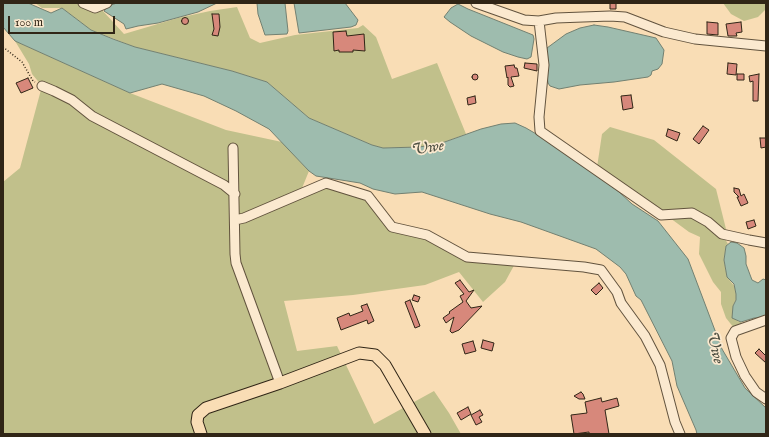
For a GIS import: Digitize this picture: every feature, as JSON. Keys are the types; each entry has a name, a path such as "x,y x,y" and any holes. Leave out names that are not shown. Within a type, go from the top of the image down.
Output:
{"main road":[{"path":"201,434 197,422 198,415 206,408 280,383 359,353 375,355 385,365 425,434"}],"street":[{"path":"83,3 95,8 107,3"},
{"path":"476,3 524,20 610,16 625,17 664,32 695,39 766,46"},
{"path":"539,20 542,36 544,65 539,117 540,131 661,215 692,213 708,222 722,234 766,243"},
{"path":"42,86 72,100 92,116 224,185 235,194"},
{"path":"233,148 236,263 280,383"},
{"path":"235,220 244,218 326,183 368,196 392,227 427,235 467,257 584,267 601,270 617,292 621,303 641,330 660,366 675,422 680,434"},
{"path":"766,320 735,331 731,338 736,357 744,376 756,392 766,399"}],"path":[{"path":"3,48 22,62 33,81 42,86"}],"shaded area":[{"path":"35,3 105,3 102,10 124,34 178,18 237,7 250,38 260,43 295,35 358,28 363,25 376,37 392,79 437,63 466,134 439,144 419,147 383,148 372,145 309,118 267,82 232,71 135,47 91,30 62,8 42,8"},
{"path":"723,3 766,3 766,9 758,17 744,21 731,14"},
{"path":"15,41 130,93 226,130 282,142 309,171 300,193 326,183 368,196 392,227 427,235 467,257 517,260 505,282 483,302 459,272 425,285 353,295 284,301 297,351 337,346 374,424 434,391 461,434 3,434 3,182 20,168 42,86 32,74 29,64"},
{"path":"610,127 654,140 716,189 726,229 714,234 725,239 728,244 726,246 724,260 727,277 735,287 737,297 733,306 737,321 741,322 740,329 734,328 726,318 721,304 721,292 713,282 699,254 700,237 689,232 631,191 627,197 596,174 602,134"}],"water":[{"name":"Uwe","path":"3,3 28,3 51,13 62,8 91,30 135,47 232,71 267,82 309,118 372,145 383,148 419,147 439,144 481,129 501,124 515,123 526,128 555,145 618,191 632,204 658,221 688,259 722,349 745,388 766,408 766,434 697,434 677,386 672,361 641,300 636,296 626,274 620,267 596,249 521,222 490,214 422,192 395,194 373,189 360,183 316,176 309,171 269,129 204,96 162,84 130,93 15,41 3,27"},
{"path":"117,3 217,3 198,12 158,23 126,29 124,24 104,11 108,6"},
{"path":"257,3 285,3 287,34 265,35 258,14"},
{"path":"294,3 345,3 358,20 356,25 351,27 299,33"},
{"path":"458,4 533,35 534,39 531,57 527,59 503,52 471,36 450,22 444,17 451,8"},
{"path":"594,25 656,38 664,50 662,64 658,69 652,71 651,75 648,77 559,89 550,86 548,83 545,60 547,48 566,34 580,28"},
{"path":"731,242 737,243 744,248 746,264 752,280 758,283 763,279 766,280 766,316 741,322 732,318 736,294 734,284 727,277 724,260 726,246"}],"building":[{"path":"610,3 616,3 616,9 610,9"},
{"path":"212,14 219,14 220,27 218,36 212,35 214,29"},
{"path":"185,17 188,18 188,24 185,25 182,24 181,21 182,18"},
{"path":"707,22 718,23 718,35 707,34"},
{"path":"741,22 742,32 736,33 737,36 728,36 726,24"},
{"path":"346,31 347,36 364,34 365,51 334,51 333,32"},
{"path":"525,63 537,64 537,71 524,68"},
{"path":"728,63 737,64 736,75 727,74"},
{"path":"514,65 515,68 517,68 519,76 511,77 514,86 510,87 508,85 508,77 507,78 505,66"},
{"path":"475,74 478,77 475,80 472,77"},
{"path":"737,74 744,74 744,80 737,80"},
{"path":"759,74 758,101 753,101 753,81 750,82 749,76"},
{"path":"28,78 33,88 21,93 16,83"},
{"path":"631,95 633,108 623,110 621,96"},
{"path":"475,96 476,103 468,105 467,98"},
{"path":"703,126 709,130 699,144 693,139"},
{"path":"668,129 680,133 677,141 666,136"},
{"path":"760,138 766,138 766,147 761,148"},
{"path":"734,188 739,189 741,196 744,194 748,203 741,206 737,197 739,197 734,192"},
{"path":"754,220 756,226 748,229 746,222"},
{"path":"460,280 469,292 474,290 466,301 471,308 482,306 459,330 452,333 450,331 454,317 446,323 443,318 463,302 460,296 464,294 455,283"},
{"path":"599,283 603,288 596,295 591,290"},
{"path":"414,295 420,297 418,302 412,300"},
{"path":"410,300 420,326 415,328 405,302"},
{"path":"367,304 374,321 368,324 367,320 341,330 337,318 349,313 350,316 363,311 361,306"},
{"path":"483,340 494,343 492,351 481,348"},
{"path":"473,341 476,351 465,354 462,344"},
{"path":"759,349 766,356 766,363 755,353"},
{"path":"581,392 585,399 579,399 574,396"},
{"path":"601,398 602,402 617,398 619,406 605,410 609,434 589,434 589,432 574,434 571,415 587,413 585,402"},
{"path":"468,407 471,414 461,420 457,413"},
{"path":"480,410 483,415 479,417 482,422 476,425 471,415"}]}
